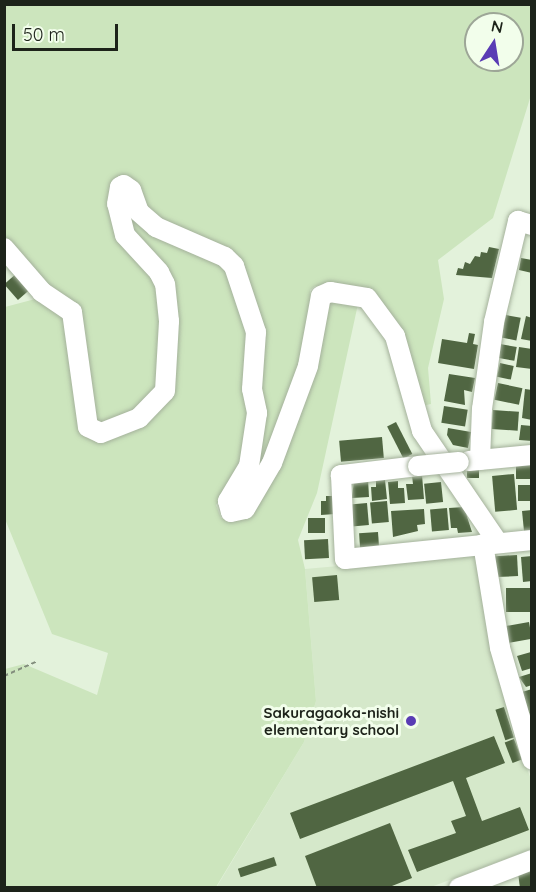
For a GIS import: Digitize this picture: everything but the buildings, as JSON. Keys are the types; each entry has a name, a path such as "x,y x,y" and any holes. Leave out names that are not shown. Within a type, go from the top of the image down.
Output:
{"street":[{"path":"4,248 42,291 72,312 88,427 102,433 139,418 165,391 169,321 165,284 159,272 125,235 117,204 120,187 124,185 131,190 139,212 156,226 225,257 234,266 256,332 252,389 257,413 249,466 228,501 231,512 244,509 272,463 308,366 321,296 330,292 367,298 395,336 423,431 490,543 500,648 531,759"},
{"path":"480,460 494,322 518,221 531,225"},
{"path":"531,455 341,475 345,559 531,540"},
{"path":"459,888 531,860"}],"path":[{"path":"4,676 37,661"}],"shaded area":[{"path":"5,5 531,5 531,95 493,218 438,260 444,299 428,368 431,404 421,406 404,331 392,326 374,297 315,286 310,290 312,331 282,429 241,503 262,414 241,272 112,203 161,286 158,392 149,404 97,426 79,314 5,247"},
{"path":"122,200 226,264 252,338 253,413 236,479 216,505 221,518 233,522 247,515 325,304 337,299 358,304 317,493 298,540 305,569 316,701 304,742 216,887 5,887 5,669 24,664 97,695 108,653 52,634 5,519 5,307 39,298 68,317 83,430 168,398 174,321 129,231"},
{"name":"Sakuragaoka-nishi elementary school","path":"471,554 478,559 491,644 516,741 531,779 531,849 431,887 216,888 304,742 316,701 305,569"}],"place":[{"name":"Sakuragaoka-nishi elementary school","path":"411,721"}]}
